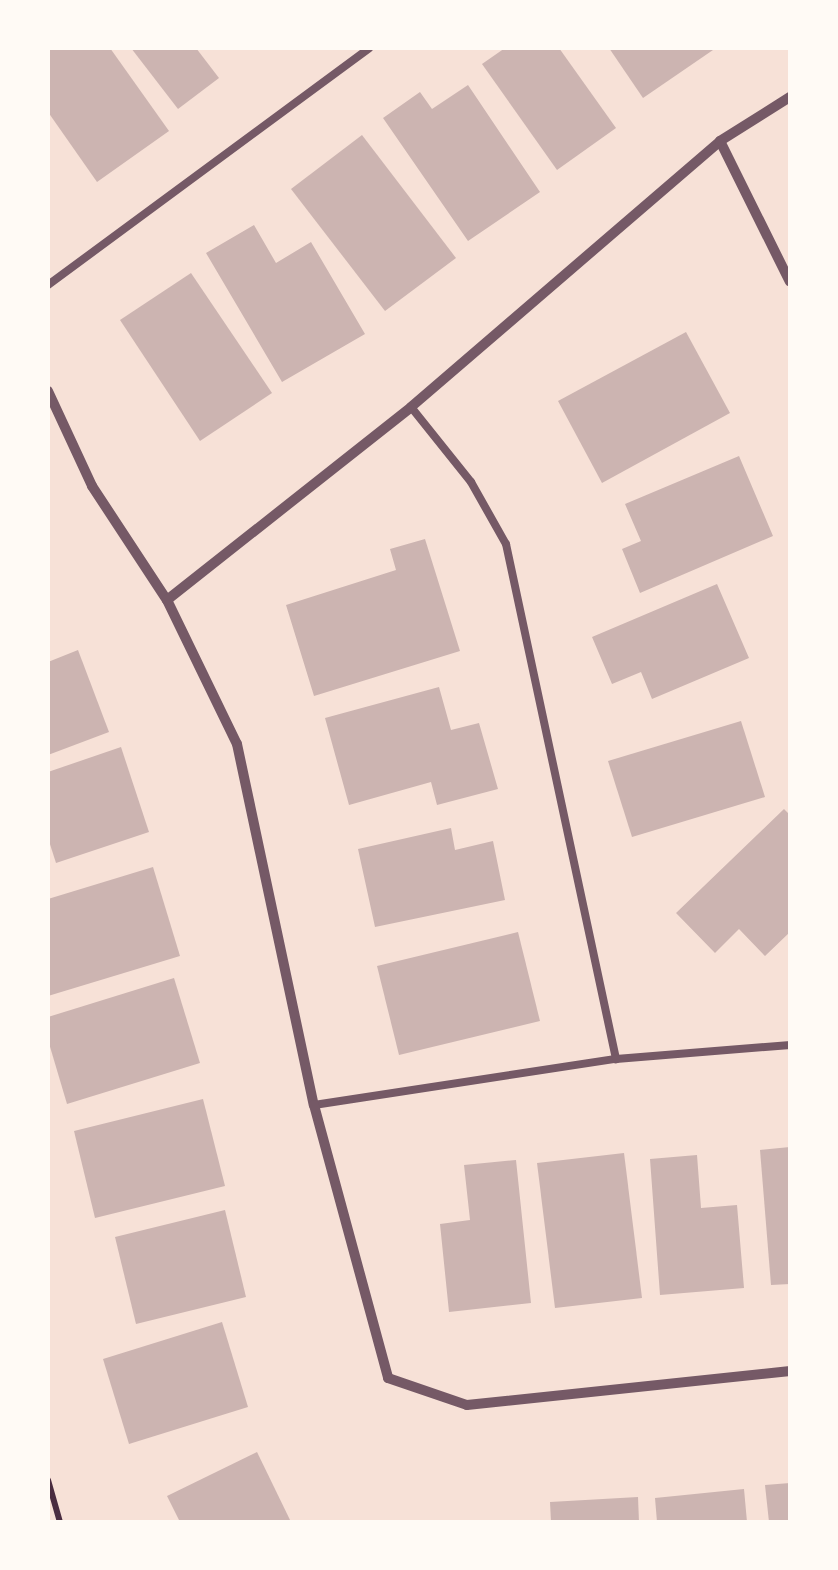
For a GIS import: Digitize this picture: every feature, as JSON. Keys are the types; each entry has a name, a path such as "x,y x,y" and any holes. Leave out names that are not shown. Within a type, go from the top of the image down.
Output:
{"street":[{"path":"167,600 411,407 720,141 790,97"},
{"path":"720,141 790,282"},
{"path":"48,391 92,486 167,600 238,744 314,1105 388,1378 467,1406 790,1371"}],"lane":[{"path":"48,285 369,48"},
{"path":"411,407 471,482 506,544 616,1059"},
{"path":"314,1105 616,1059 790,1045"}],"path":[{"path":"48,1480 60,1522"}],"building":[{"path":"48,48 110,48 169,131 97,182 48,112"},
{"path":"131,48 196,48 219,78 178,109"},
{"path":"505,48 559,48 616,128 557,170 482,64"},
{"path":"609,48 711,48 713,50 643,98"},
{"path":"468,85 540,192 468,241 383,118 420,92 432,109"},
{"path":"362,135 456,258 385,311 291,189"},
{"path":"254,225 276,263 311,242 365,334 282,382 206,253"},
{"path":"191,273 272,393 200,441 120,320"},
{"path":"686,332 730,413 602,483 558,401"},
{"path":"739,456 773,536 640,593 622,549 641,541 625,504"},
{"path":"425,539 460,651 314,696 286,605 396,570 390,549"},
{"path":"717,584 749,658 652,699 641,672 612,684 592,637"},
{"path":"78,650 109,732 48,755 48,662"},
{"path":"439,687 451,730 479,723 498,789 437,805 431,782 349,805 325,718"},
{"path":"741,721 765,797 632,837 608,761"},
{"path":"121,747 149,832 56,863 48,838 48,772"},
{"path":"784,809 790,815 790,932 765,956 739,929 715,953 676,913"},
{"path":"451,828 455,850 493,841 505,900 375,927 358,849"},
{"path":"153,867 180,956 48,996 48,899"},
{"path":"518,932 540,1021 399,1055 377,966"},
{"path":"174,978 200,1063 67,1104 48,1040 48,1017"},
{"path":"203,1099 225,1186 95,1218 74,1131"},
{"path":"790,1147 790,1284 771,1285 760,1150"},
{"path":"624,1153 642,1298 555,1308 537,1163"},
{"path":"697,1155 701,1208 737,1205 744,1288 660,1295 650,1159"},
{"path":"516,1160 531,1303 449,1312 440,1224 470,1220 464,1165"},
{"path":"225,1210 246,1297 136,1324 115,1237"},
{"path":"222,1322 248,1407 129,1444 103,1359"},
{"path":"257,1452 291,1522 180,1522 167,1496"},
{"path":"790,1483 790,1522 769,1522 765,1485"},
{"path":"744,1489 747,1522 657,1522 655,1498"},
{"path":"638,1497 639,1522 551,1522 550,1502"}]}
